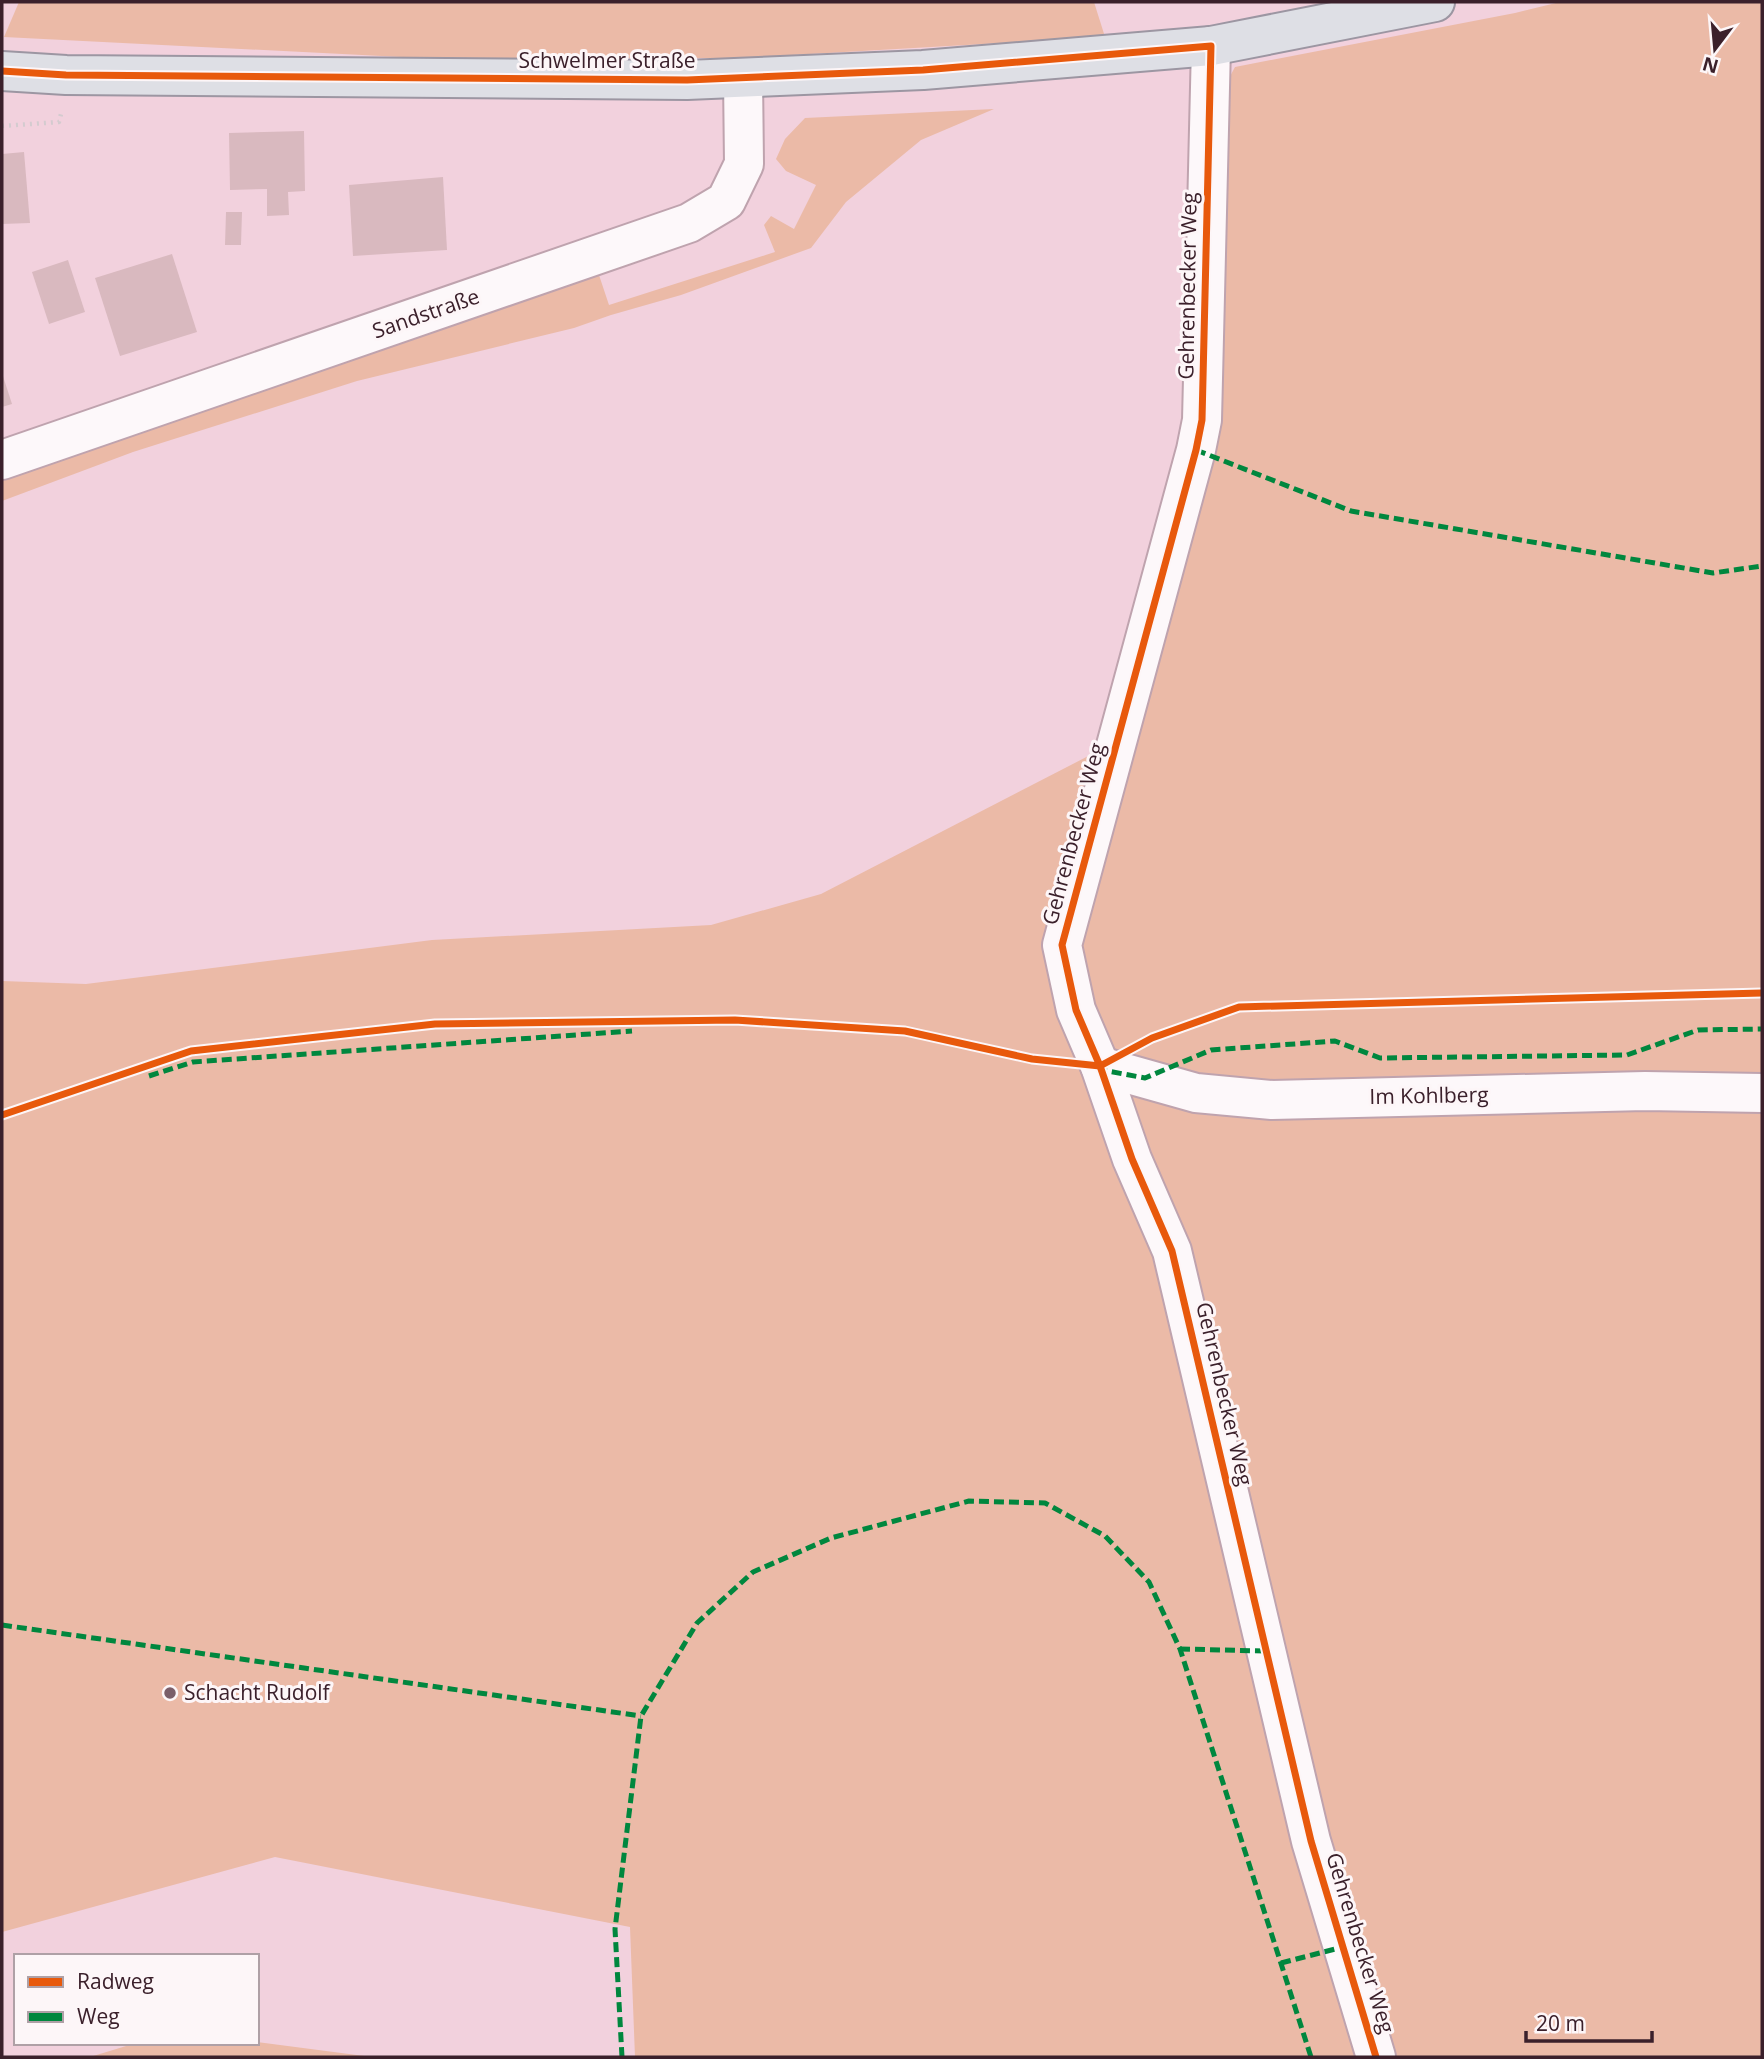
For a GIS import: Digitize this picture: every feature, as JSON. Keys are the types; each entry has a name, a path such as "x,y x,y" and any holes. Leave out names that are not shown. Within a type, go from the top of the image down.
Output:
{"main road":[{"name":"Schwelmer Straße","path":"2,71 79,75 687,80 923,70 1211,46 1435,2"}],"street":[{"name":"Gehrenbecker Weg","path":"1211,46 1202,420 1062,945 1076,1010 1100,1066 1132,1159 1172,1251 1311,1841 1376,2057"},
{"name":"Sandstraße","path":"2,460 689,223 726,201 744,164 743,78"},
{"name":"Im Kohlberg","path":"1100,1066 1196,1093 1272,1100 1645,1091 1762,1093"}],"shaded area":[{"path":"19,2 1094,2 1105,37 742,58 421,58 4,37"},
{"path":"1560,2 1762,2 1762,1076 1265,1084 1208,1081 1086,1054 1166,1248 1363,2057 635,2057 630,1927 275,1857 2,1932 2,981 86,984 432,940 711,925 821,894 1129,735 1216,424 1227,82 1235,67"},
{"path":"994,109 921,140 846,202 811,248 681,295 574,328 357,381 133,452 2,501 2,472 598,272 609,305 775,252 764,225 771,216 794,229 816,185 786,171 776,159 785,139 805,118"},
{"path":"1114,1078 1630,1108 1762,1112 1762,2057 1392,2057"},
{"path":"259,2042 372,2057 90,2057 129,2045 259,2045"}],"building":[{"path":"304,131 305,191 288,192 289,215 267,216 267,189 230,190 229,133"},
{"path":"24,152 30,223 2,224 2,154"},
{"path":"443,177 447,250 353,256 349,185"},
{"path":"226,212 242,212 241,245 225,245"},
{"path":"172,254 197,332 120,356 95,278"},
{"path":"68,260 85,312 49,324 32,272"},
{"path":"2,373 12,404 2,407"}],"marked path":[{"path":"1196,450 1351,511 1713,573 1762,566"},
{"path":"1097,1069 1145,1078 1211,1050 1335,1041 1380,1058 1627,1055 1698,1030 1762,1029"},
{"path":"149,1076 193,1062 632,1031"},
{"path":"622,2057 615,1929 641,1716 697,1623 753,1572 831,1538 969,1501 1045,1503 1105,1536 1149,1582 1180,1649 1311,2057"},
{"path":"2,1625 641,1716"},
{"path":"1180,1649 1266,1651"},
{"path":"1281,1963 1343,1947"}],"cycle path":[{"path":"2,71 66,75 687,80 923,70 1211,46 1202,420 1062,945 1076,1010 1100,1066 1132,1159 1172,1251 1311,1841 1376,2057"},
{"path":"2,1115 191,1051 435,1024 735,1020 905,1031 1032,1059 1100,1066 1152,1038 1239,1007 1762,993"}],"place":[{"name":"Schacht Rudolf","path":"170,1693"}]}
